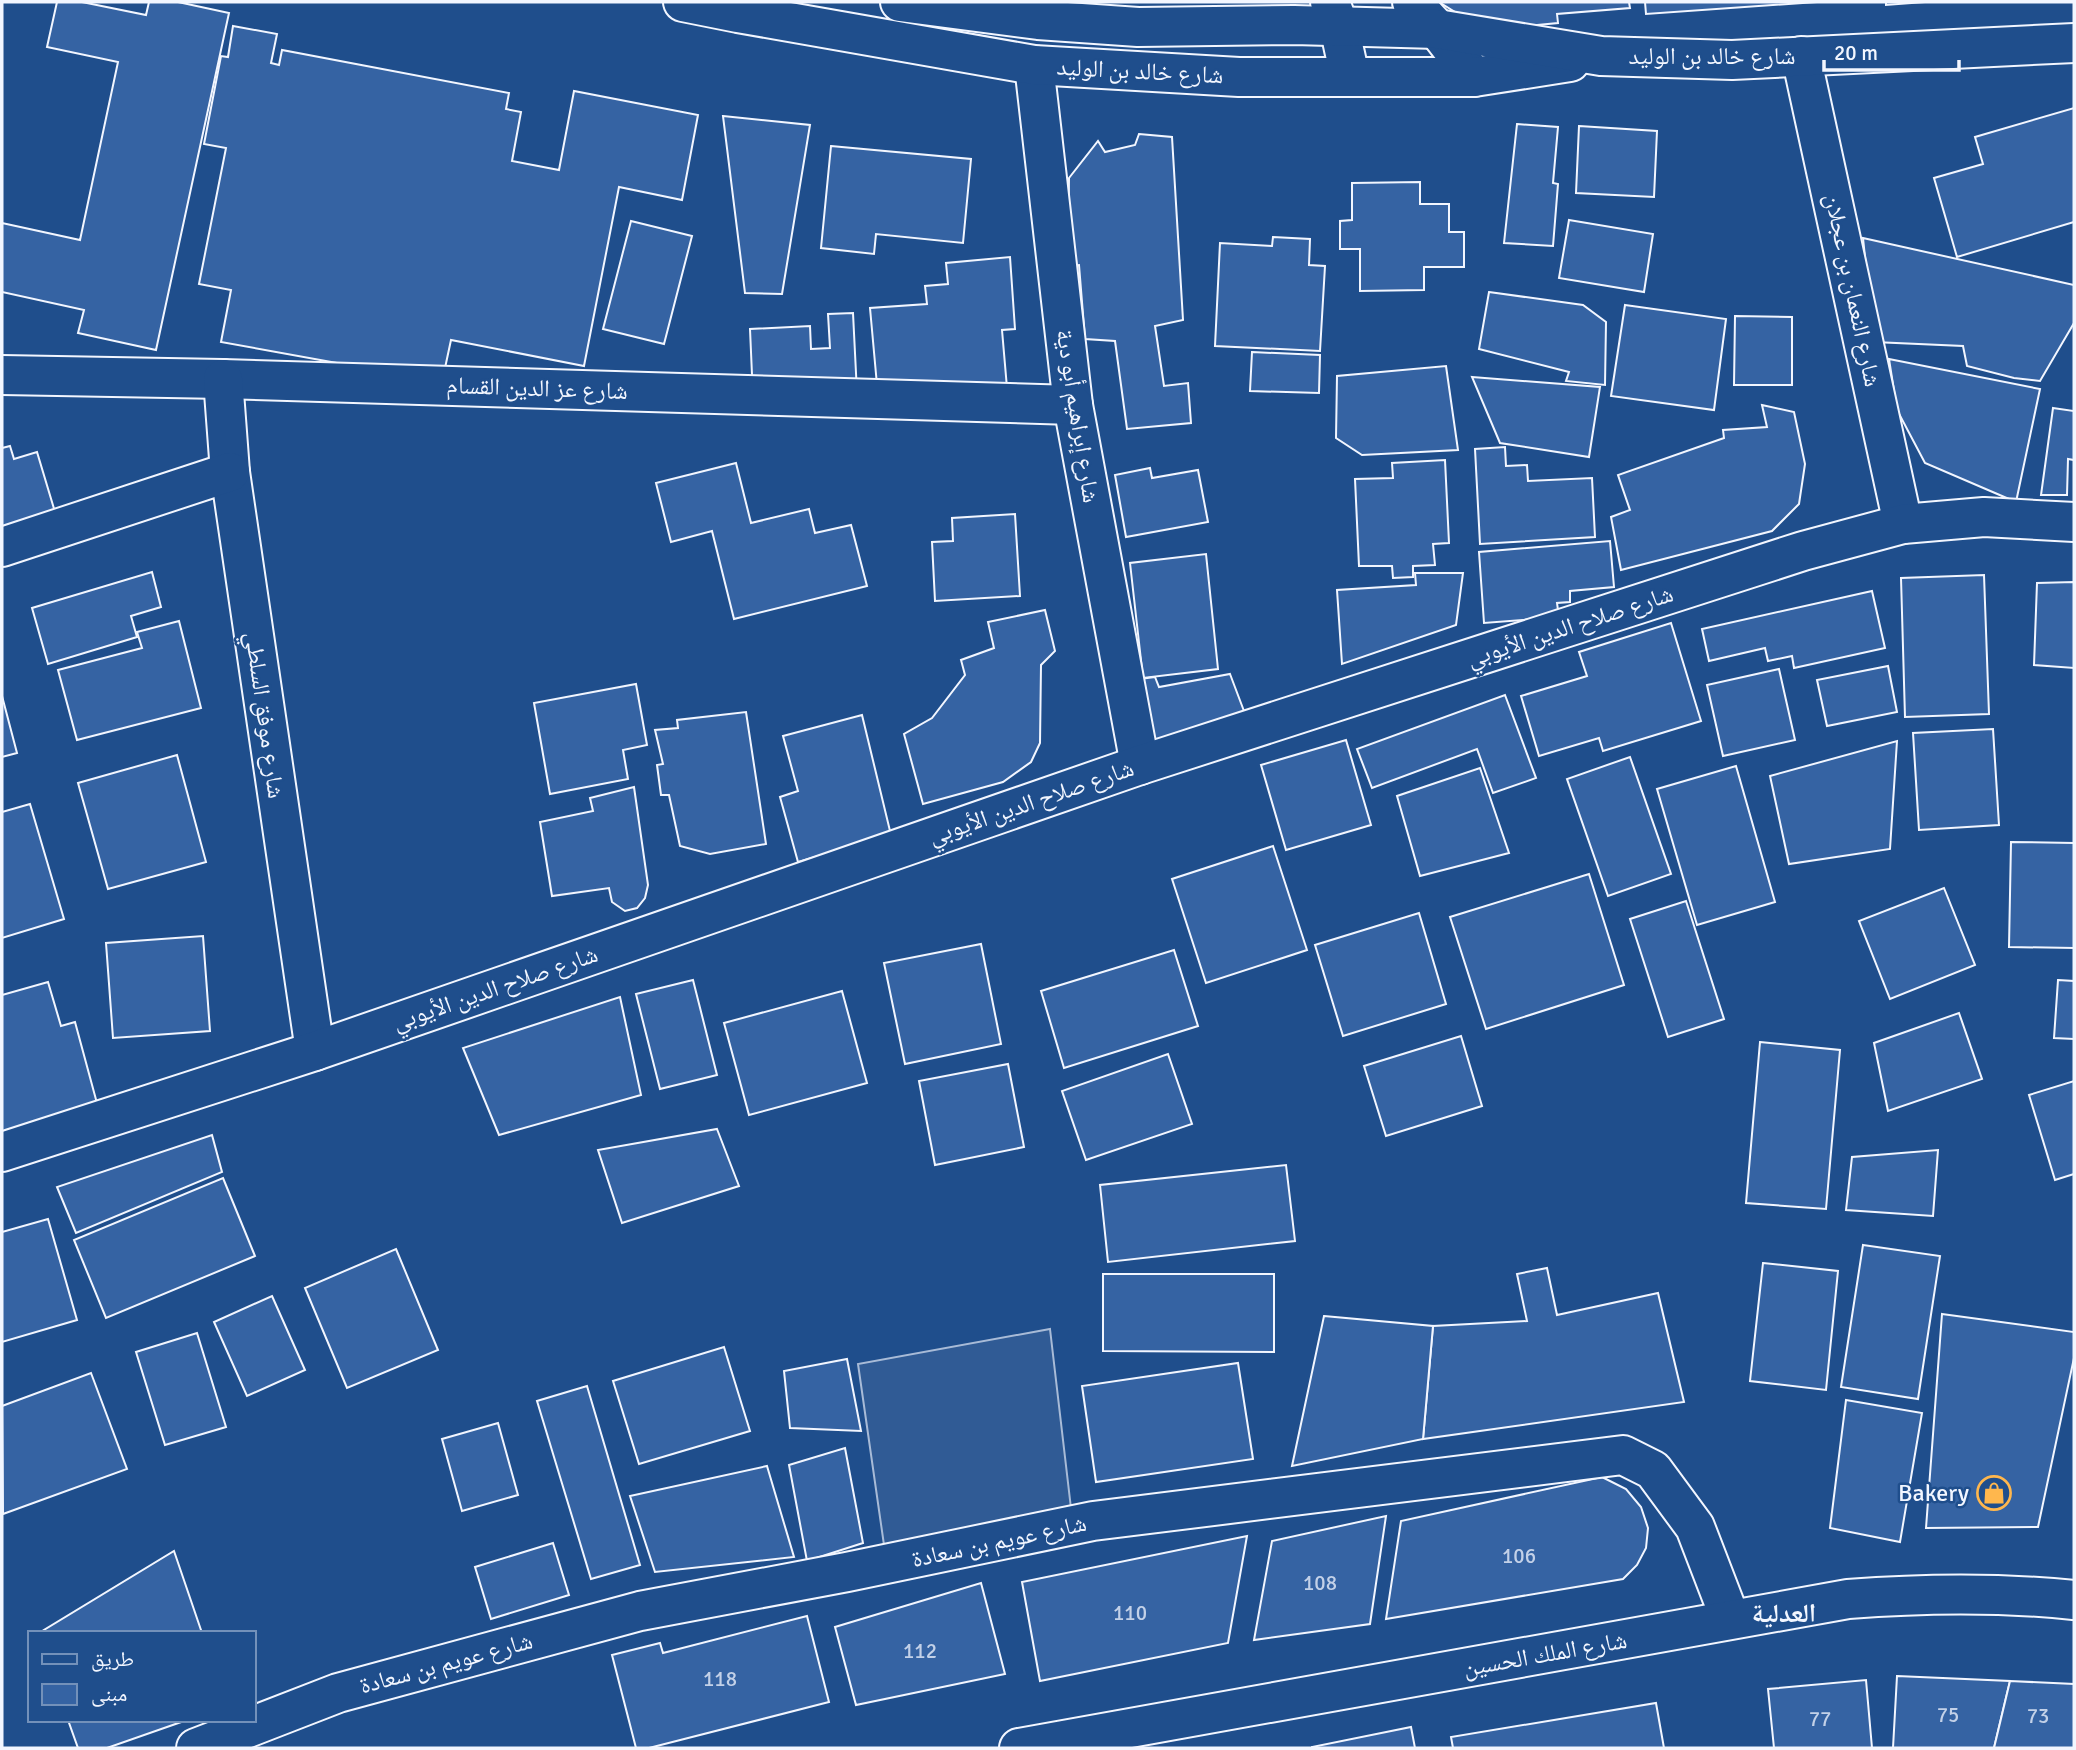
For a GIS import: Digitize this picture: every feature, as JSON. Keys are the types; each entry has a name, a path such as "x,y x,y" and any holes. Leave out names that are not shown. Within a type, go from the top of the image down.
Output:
{"street":[{"name":"شارع خالد بن الوليد","path":"683,2 1034,65 1239,77 1474,77 1601,56"},
{"name":"شارع خالد بن الوليد","path":"900,2 1038,20 1138,27 1335,14 1601,56 1732,60 2074,43"},
{"path":"1412,2 1474,77"},
{"path":"1335,14 1350,77"},
{"name":"شارع النعمان بن عجلان","path":"1801,55 1903,524"},
{"name":"شارع إبراهيم أبو دية","path":"1034,65 1073,405 1140,765"},
{"name":"شارع عز الدين القسام","path":"2,375 223,379 1073,405"},
{"name":"شارع موفق السلطي","path":"223,379 230,472 315,1051"},
{"path":"2,547 230,472"},
{"name":"شارع صلاح الدين الأيوبي","path":"2,1152 315,1051 1140,765 1803,551 1903,524 1984,517 2074,522"},
{"name":"شارع عويم بن سعادة","path":"196,1748 338,1693 640,1611 1093,1521 1623,1455 1653,1470 1695,1527 1730,1618"},
{"name":"شارع الملك الحسين","path":"1019,1748 1730,1618 1848,1599 1928,1593 2020,1594 2074,1600"}],"shaded area":[{"path":"1050,1329 1072,1517 885,1552 858,1364"}],"building":[{"path":"57,2 82,2 146,15 149,2 178,2 229,13 156,350 78,333 84,310 2,292 2,223 80,240 118,62 47,47"},
{"path":"1439,2 1629,2 1630,8 1557,14 1558,23 1484,30"},
{"path":"1645,2 1817,2 1646,14"},
{"path":"1886,2 1925,2 1886,5"},
{"path":"233,26 277,34 271,63 279,65 282,50 509,93 506,109 521,112 512,161 559,170 574,91 698,115 682,200 619,187 584,366 451,340 442,382 221,342 231,290 199,284 226,148 204,144 221,56 228,57"},
{"path":"2074,108 2074,222 1957,257 1934,178 1983,164 1975,137"},
{"path":"723,116 810,125 782,294 745,293"},
{"path":"1517,124 1558,127 1553,183 1558,184 1553,246 1504,243"},
{"path":"1579,126 1657,131 1654,197 1576,193"},
{"path":"1139,134 1172,137 1183,320 1155,326 1164,386 1188,383 1191,423 1127,429 1115,341 1085,339 1079,265 1068,266 1069,178 1098,141 1105,152 1135,145"},
{"path":"831,146 971,159 963,243 876,234 874,254 821,248"},
{"path":"1420,182 1420,204 1449,204 1449,232 1464,232 1464,267 1424,267 1424,290 1360,291 1360,249 1340,249 1340,221 1352,220 1352,183"},
{"path":"1569,220 1653,234 1644,292 1559,278"},
{"path":"631,221 692,236 664,344 603,329"},
{"path":"1273,237 1310,239 1309,265 1325,266 1320,351 1215,346 1220,243 1272,246"},
{"path":"1863,238 2074,285 2074,323 2040,381 2014,378 1967,366 1963,346 1874,342"},
{"path":"1010,257 1015,329 1002,330 1007,388 877,385 870,308 927,304 925,286 948,284 946,263"},
{"path":"1489,292 1583,305 1606,322 1605,385 1566,381 1569,372 1479,349"},
{"path":"1625,305 1726,319 1714,410 1611,396"},
{"path":"853,313 857,393 753,398 750,329 810,326 811,349 830,348 828,314"},
{"path":"1735,316 1792,317 1792,385 1734,385"},
{"path":"1252,352 1320,355 1319,393 1250,391"},
{"path":"1889,359 2040,389 2016,502 1925,463 1897,410"},
{"path":"1446,366 1458,450 1362,455 1336,438 1337,376"},
{"path":"1472,377 1600,387 1589,457 1500,443"},
{"path":"1762,405 1794,412 1805,464 1799,504 1772,531 1621,570 1611,517 1630,510 1618,475 1724,438 1723,430 1767,427"},
{"path":"2053,408 2074,411 2074,460 2068,459 2067,495 2041,495"},
{"path":"10,446 14,459 37,452 55,512 2,527 2,448"},
{"path":"1505,447 1506,466 1527,465 1528,481 1592,478 1595,537 1480,544 1475,449"},
{"path":"1445,460 1449,543 1433,544 1435,565 1413,566 1413,577 1393,578 1392,566 1359,566 1355,479 1393,478 1392,463"},
{"path":"736,463 751,523 809,509 815,533 851,525 867,586 734,619 712,531 671,542 656,483"},
{"path":"1150,468 1152,478 1198,470 1208,522 1126,537 1115,475"},
{"path":"1015,514 1020,596 935,601 932,542 953,541 952,518"},
{"path":"1610,541 1614,587 1570,591 1570,602 1557,603 1559,617 1484,623 1479,552"},
{"path":"1206,554 1218,669 1143,678 1130,563"},
{"path":"152,572 161,607 131,616 137,637 48,664 32,608"},
{"path":"1415,573 1463,573 1456,625 1342,664 1337,590 1416,585"},
{"path":"1984,575 1989,714 1905,717 1901,578"},
{"path":"2074,582 2074,668 2034,665 2037,583"},
{"path":"1872,591 1885,648 1794,668 1792,656 1768,661 1765,648 1709,661 1702,629"},
{"path":"1045,610 1055,651 1041,665 1040,743 1031,762 1003,782 923,804 904,734 932,718 965,675 961,660 994,648 988,622"},
{"path":"179,621 201,708 77,740 58,670 142,648 137,632"},
{"path":"1671,623 1701,721 1603,751 1599,738 1539,756 1521,696 1587,676 1579,652"},
{"path":"1888,666 1897,712 1827,726 1817,680"},
{"path":"1779,669 1795,740 1723,756 1707,685"},
{"path":"1230,674 1247,719 1165,742 1131,732 1124,681 1155,677 1159,687"},
{"path":"636,684 647,745 623,750 628,779 550,794 534,703"},
{"path":"1505,695 1536,778 1493,793 1477,749 1372,788 1357,749"},
{"path":"2,696 17,753 2,757"},
{"path":"746,712 766,844 710,854 680,846 669,795 661,795 657,765 663,764 655,730 678,728 677,720"},
{"path":"862,715 891,835 798,862 780,797 798,791 783,736"},
{"path":"1993,729 1999,825 1919,830 1913,733"},
{"path":"1346,740 1371,825 1286,850 1261,765"},
{"path":"1897,741 1890,849 1789,864 1770,776"},
{"path":"177,755 206,862 108,889 78,783"},
{"path":"1630,757 1671,874 1608,896 1567,779"},
{"path":"1736,766 1775,902 1697,925 1657,789"},
{"path":"1480,768 1509,853 1420,876 1397,796"},
{"path":"634,787 648,885 645,898 637,908 625,911 612,902 609,888 552,896 540,822 593,811 590,798"},
{"path":"30,804 64,919 2,938 2,812"},
{"path":"2011,842 2074,843 2074,948 2009,947"},
{"path":"1273,846 1307,950 1206,983 1172,879"},
{"path":"1589,874 1624,985 1486,1029 1450,917"},
{"path":"1944,888 1975,965 1890,999 1859,921"},
{"path":"1686,901 1724,1019 1668,1037 1630,919"},
{"path":"1419,913 1446,1004 1343,1036 1315,945"},
{"path":"203,936 210,1031 113,1038 106,943"},
{"path":"981,944 1001,1044 905,1064 884,963"},
{"path":"1174,950 1198,1026 1064,1068 1041,991"},
{"path":"693,980 717,1075 660,1089 636,994"},
{"path":"2058,980 2074,981 2074,1039 2054,1038"},
{"path":"48,982 61,1026 75,1022 101,1118 2,1146 2,995"},
{"path":"842,991 867,1083 749,1115 724,1023"},
{"path":"620,997 641,1095 499,1135 463,1048"},
{"path":"1959,1013 1982,1079 1888,1111 1874,1043"},
{"path":"1461,1036 1482,1106 1386,1136 1364,1066"},
{"path":"1760,1042 1840,1050 1826,1209 1746,1203"},
{"path":"1168,1054 1192,1124 1086,1160 1062,1091"},
{"path":"1008,1064 1024,1147 935,1165 919,1081"},
{"path":"2074,1081 2074,1174 2055,1180 2029,1095"},
{"path":"717,1129 739,1186 622,1223 598,1150"},
{"path":"212,1135 222,1172 76,1233 57,1187"},
{"path":"1938,1150 1933,1216 1846,1210 1852,1157"},
{"path":"1286,1165 1295,1241 1108,1262 1100,1185"},
{"path":"223,1178 255,1256 106,1318 74,1240"},
{"path":"48,1219 77,1320 2,1342 2,1232"},
{"path":"1863,1245 1940,1256 1918,1399 1841,1387"},
{"path":"396,1249 438,1350 347,1388 305,1288"},
{"path":"1763,1263 1838,1271 1826,1390 1750,1381"},
{"path":"1547,1268 1557,1315 1658,1293 1684,1402 1423,1439 1433,1326 1527,1321 1517,1274"},
{"path":"1103,1274 1274,1274 1274,1352 1103,1351"},
{"path":"272,1296 305,1370 247,1396 214,1322"},
{"path":"1942,1314 2074,1332 2074,1358 2038,1527 1926,1528"},
{"path":"1324,1316 1433,1326 1423,1439 1292,1466"},
{"path":"197,1333 226,1427 165,1445 136,1352"},
{"path":"724,1347 750,1431 639,1464 613,1381"},
{"path":"847,1359 861,1431 790,1428 784,1371"},
{"path":"1238,1363 1253,1459 1096,1482 1082,1386"},
{"path":"91,1373 127,1469 3,1514 2,1406"},
{"path":"587,1386 640,1565 591,1579 537,1401"},
{"path":"1846,1400 1922,1413 1900,1542 1830,1528"},
{"path":"498,1423 518,1495 462,1511 442,1439"},
{"path":"845,1448 863,1543 807,1561 789,1465"},
{"path":"767,1466 794,1557 655,1572 630,1496"},
{"path":"1602,1477 1626,1489 1641,1507 1648,1528 1646,1548 1637,1565 1623,1579 1386,1619 1401,1521"},
{"path":"1386,1516 1370,1624 1254,1640 1272,1541"},
{"path":"1247,1536 1228,1643 1040,1681 1022,1582"},
{"path":"553,1543 569,1595 491,1619 475,1567"},
{"path":"174,1551 201,1631 42,1631"},
{"path":"981,1583 1005,1674 856,1705 835,1627"},
{"path":"807,1616 829,1702 649,1748 636,1748 612,1655 660,1643 663,1653"},
{"path":"1897,1676 2010,1681 1994,1748 1893,1748"},
{"path":"1866,1680 1872,1748 1774,1748 1768,1689"},
{"path":"2010,1681 2074,1684 2074,1748 1994,1748"},
{"path":"1656,1703 1664,1748 1453,1748 1451,1737"},
{"path":"69,1722 181,1722 107,1748 78,1748"},
{"path":"1411,1727 1415,1748 1312,1748 1312,1747"}],"place":[{"name":"Bakery","path":"1994,1493"}],"district":[{"name":"العدلية","path":"1784,1614"}]}
